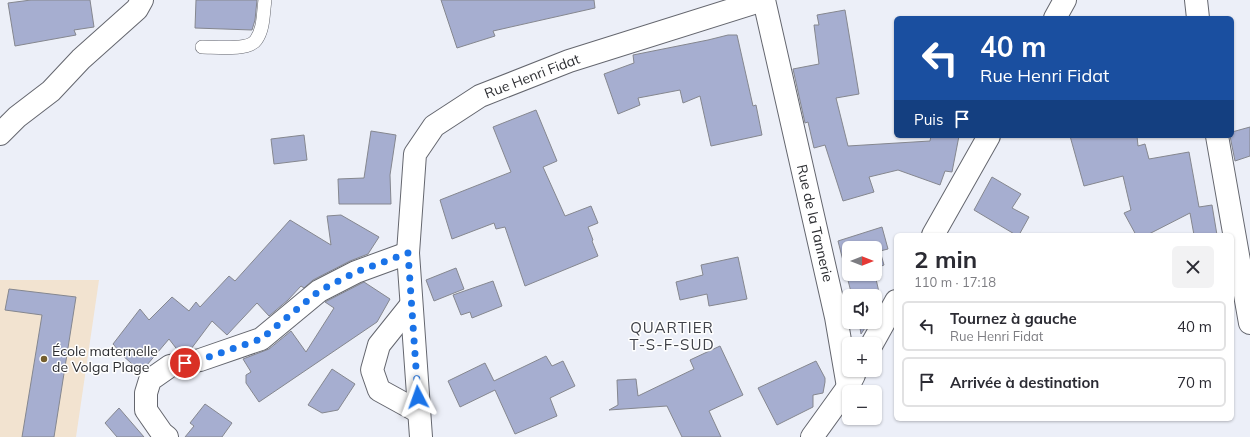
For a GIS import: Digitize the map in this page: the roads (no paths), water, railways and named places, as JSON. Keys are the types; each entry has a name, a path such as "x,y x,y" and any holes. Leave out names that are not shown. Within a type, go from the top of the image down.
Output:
{"street":[{"path":"0,134 50,91 81,59 137,9 142,0"},
{"name":"Rue Henri Fidat","path":"421,437 408,253 415,154 434,126 480,96 569,61 763,0"},
{"name":"Rue de la Tannerie","path":"763,0 836,317 852,378 812,437"},
{"path":"1056,16 1066,0"},
{"path":"1196,0 1198,16"},
{"path":"934,233 988,138"},
{"path":"1217,138 1250,323"},
{"path":"166,437 146,410 146,393 150,380 170,366 200,360 261,339 319,291 356,272 408,253"},
{"path":"411,305 379,344 372,370 378,390 419,412"},
{"path":"876,337 894,305"}],"lane":[{"path":"202,47 242,47 250,45 256,41 260,32 265,0"}],"place":[{"name":"École maternelle de Volga Plage","path":"44,359"}],"district":[{"name":"QUARTIER T-S-F-SUD","path":"672,336"}]}
